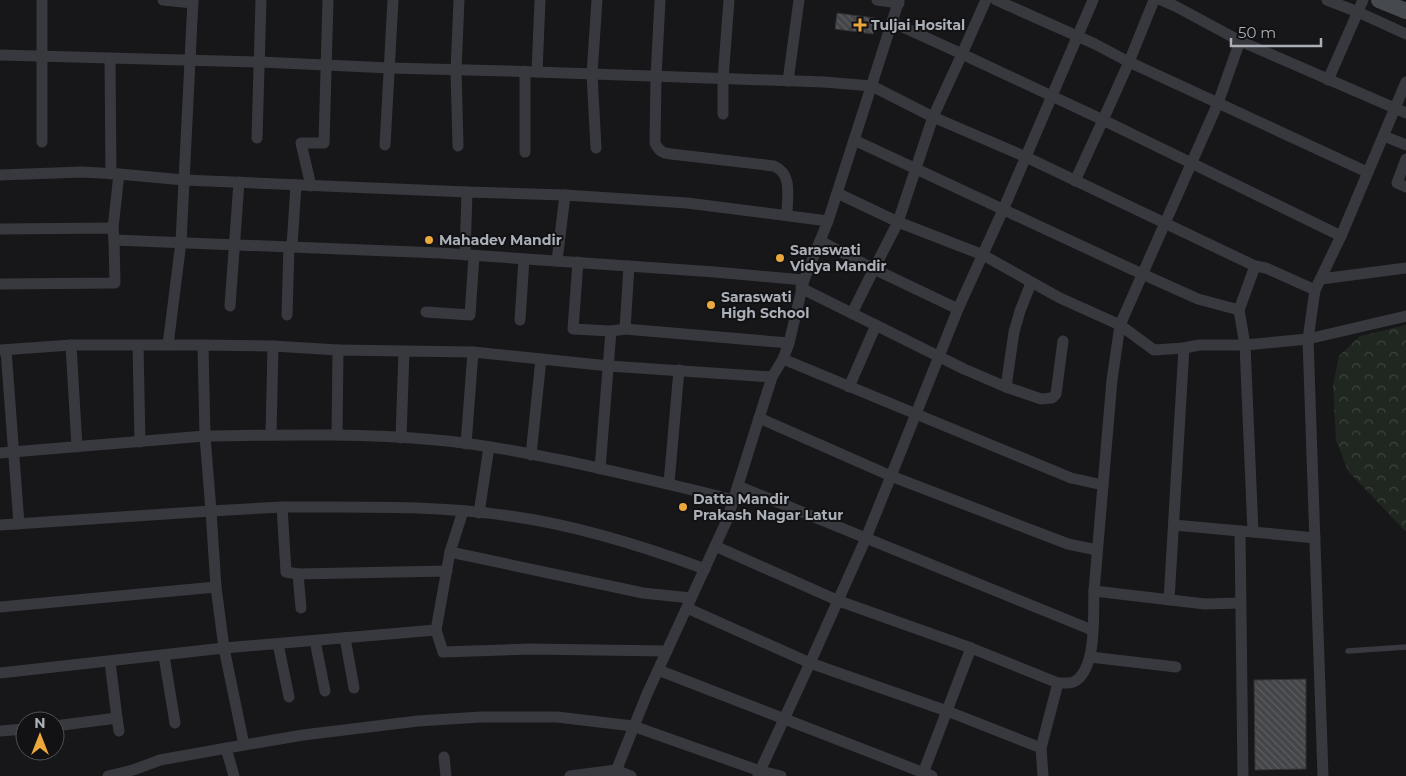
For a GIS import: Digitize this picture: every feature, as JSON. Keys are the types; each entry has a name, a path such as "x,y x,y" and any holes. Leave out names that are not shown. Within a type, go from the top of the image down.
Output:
{"street":[{"path":"42,0 42,142"},
{"path":"163,0 193,1 181,242 168,345"},
{"path":"257,138 261,0"},
{"path":"311,186 301,143 324,143 328,0"},
{"path":"385,145 393,0"},
{"path":"458,146 456,70 459,0"},
{"path":"525,152 531,71 540,0"},
{"path":"596,148 592,74 597,0"},
{"path":"660,0 655,143 658,150 663,153 774,166 781,170 787,180 787,215"},
{"path":"724,114 723,80 729,0"},
{"path":"788,81 799,0"},
{"path":"615,773 633,726 727,520 772,377 783,359 802,284 828,221 899,2 877,0"},
{"path":"852,313 898,222 933,117 986,0"},
{"path":"996,0 1367,172"},
{"path":"759,773 839,601 958,309 1003,210 1093,0"},
{"path":"1075,181 1154,0"},
{"path":"1161,0 1240,41 1401,110"},
{"path":"1327,0 1406,34"},
{"path":"1328,80 1363,0"},
{"path":"1379,0 1406,11"},
{"path":"892,22 1192,162 1341,236"},
{"path":"715,546 839,601 971,648 1058,683 1077,681 1090,657 1112,380 1120,325 1218,103 1240,41"},
{"path":"0,56 531,71 872,86 933,117 1026,157 1255,266 1266,268 1315,290"},
{"path":"0,284 115,282 115,174 110,58"},
{"path":"1323,776 1308,339 1315,290 1341,236 1384,136 1401,110 1406,82"},
{"path":"1384,136 1406,145"},
{"path":"854,140 1198,299 1239,310"},
{"path":"1406,159 1397,183 1406,187"},
{"path":"0,175 82,172 184,180 565,195 687,203 828,221"},
{"path":"230,306 239,182"},
{"path":"287,315 290,246 296,185"},
{"path":"426,312 470,315 467,192"},
{"path":"837,193 898,222 983,255 1060,298 1120,325 1154,350 1199,345 1246,346 1308,339 1406,316"},
{"path":"557,261 565,195"},
{"path":"0,229 114,234 181,242 470,255 578,262 715,272 802,284 852,313 939,356 1006,387 1042,399 1052,398 1056,394 1062,341"},
{"path":"820,241 958,309"},
{"path":"520,320 524,259"},
{"path":"578,262 573,329 611,332 625,330 788,343"},
{"path":"625,330 629,266"},
{"path":"1253,532 1246,346 1239,310 1255,266"},
{"path":"1321,279 1406,268"},
{"path":"1006,387 1014,332 1031,283"},
{"path":"849,387 876,325"},
{"path":"600,468 611,332"},
{"path":"19,524 14,452 3,350 71,345 203,345 473,352 609,366 772,377"},
{"path":"71,345 77,447"},
{"path":"138,345 140,442"},
{"path":"203,345 205,436 216,587 224,648 244,745"},
{"path":"271,436 273,346"},
{"path":"1169,600 1184,348"},
{"path":"336,435 338,350"},
{"path":"401,438 404,351"},
{"path":"466,444 473,352"},
{"path":"531,454 541,359"},
{"path":"783,359 1070,478 1104,485"},
{"path":"670,483 679,370"},
{"path":"759,418 891,476 1057,540 1097,550"},
{"path":"0,453 205,436 336,435 437,440 531,454 670,483 733,500"},
{"path":"479,513 489,447"},
{"path":"738,486 1092,630"},
{"path":"282,507 286,572 298,574 447,571"},
{"path":"0,526 282,507 411,507 510,516 586,532 666,555 705,569"},
{"path":"463,512 450,552 436,630 443,652 530,649 667,651"},
{"path":"1174,526 1315,538"},
{"path":"1240,531 1243,776"},
{"path":"450,552 689,603 810,663 947,711 1041,748"},
{"path":"298,574 301,608"},
{"path":"0,607 216,587"},
{"path":"1094,591 1205,604 1240,603"},
{"path":"0,673 224,648 436,630"},
{"path":"345,638 354,688"},
{"path":"315,641 325,691"},
{"path":"278,644 289,698"},
{"path":"658,670 926,775 947,711 971,648"},
{"path":"164,656 175,723"},
{"path":"1090,657 1176,667"},
{"path":"110,662 119,731"},
{"path":"1043,776 1041,748 1058,683"},
{"path":"108,776 133,770 160,760 303,735 418,721 481,717 557,717 633,726 759,773 781,776"},
{"path":"65,725 117,718"},
{"path":"0,731 15,730"},
{"path":"226,748 234,776"},
{"path":"444,757 446,776"},
{"path":"570,776 615,773 631,776"}],"lane":[{"path":"1348,651 1406,647"}],"green space":[{"path":"1406,325 1405,531 1348,471 1336,440 1333,385 1339,356 1360,336"}],"building":[{"path":"837,13 875,18 873,34 835,29"},
{"path":"1306,679 1306,769 1255,770 1254,680"}],"place":[{"name":"Tuljai Hosital","path":"860,25"},
{"name":"Mahadev Mandir","path":"429,240"},
{"name":"Saraswati Vidya Mandir","path":"780,258"},
{"name":"Saraswati High School","path":"711,305"},
{"name":"Datta Mandir Prakash Nagar Latur","path":"683,507"}]}
